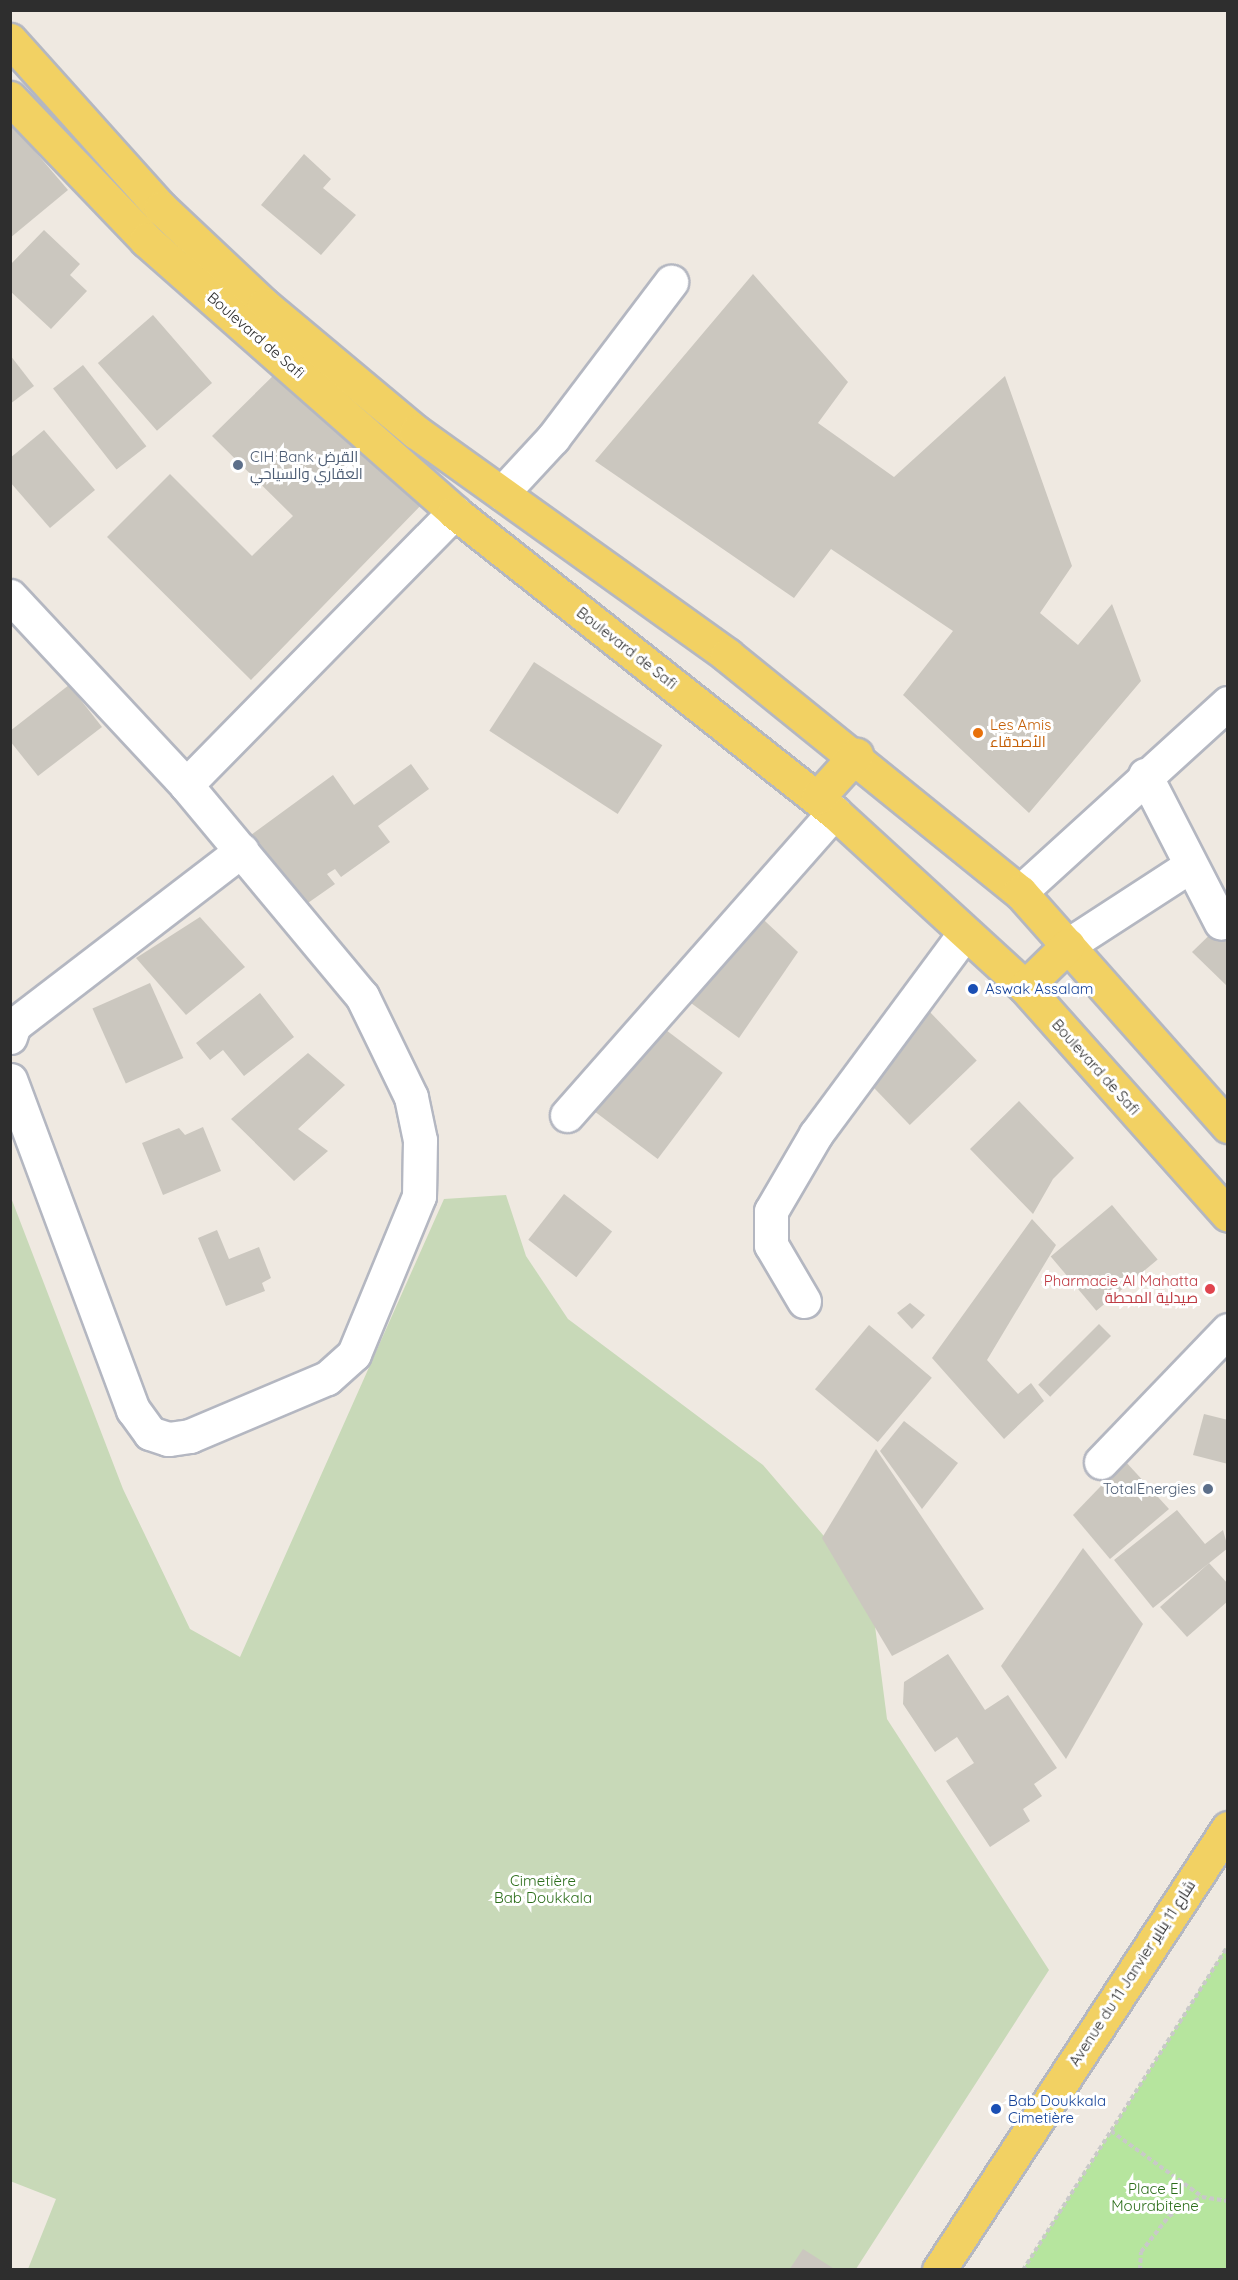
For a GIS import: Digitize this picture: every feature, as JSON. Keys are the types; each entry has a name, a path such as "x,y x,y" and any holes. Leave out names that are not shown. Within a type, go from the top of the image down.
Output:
{"main road":[{"name":"Boulevard de Safi","path":"10,39 160,208 264,305 416,432 856,755 1020,892 1226,1122"},
{"path":"13,101 53,88"},
{"name":"Boulevard de Safi","path":"13,101 146,240 390,451 454,512 826,805 1025,987 1227,1215"},
{"path":"390,451 416,432"},
{"path":"826,805 856,755"},
{"path":"1025,987 1068,945"},
{"name":"Avenue du 11 Janvier شارع 11 يناير","path":"939,2270 1227,1828"}],"street":[{"path":"502,493 553,438 671,282"},
{"path":"186,785 454,512"},
{"path":"10,596 186,785 362,996 411,1097 420,1140 419,1197 354,1354 327,1378 190,1436 168,1439 150,1433 133,1410 10,1080"},
{"path":"1020,892 1227,703"},
{"path":"1145,776 1188,867 1221,923"},
{"path":"567,1115 826,805"},
{"path":"10,1037 14,1025 242,850"},
{"path":"1068,945 1188,867"},
{"path":"804,1301 771,1245 771,1211 816,1134 965,933"},
{"path":"1101,1462 1227,1330"}],"path":[{"path":"1023,2270 1227,1946"},
{"path":"1111,2131 1202,2197 1227,2201"},
{"path":"1140,2270 1141,2252 1152,2234 1168,2216 1202,2197"}],"green space":[{"name":"Cimetière Bab Doukkala","path":"10,1195 123,1489 190,1629 240,1657 444,1199 506,1195 526,1256 568,1319 763,1465 829,1542 875,1626 887,1719 1049,1970 856,2269 28,2269 56,2199 10,2181"},
{"name":"Place El Mourabitene","path":"1227,1946 1227,2269 1023,2269 1111,2131"}],"building":[{"path":"10,122 68,190 10,238"},
{"path":"304,154 331,179 323,188 356,215 321,255 261,205"},
{"path":"44,230 80,264 70,275 87,291 51,329 10,291 10,265"},
{"path":"753,274 848,382 818,423 894,477 1005,376 1072,566 1040,613 1078,645 1112,604 1141,681 1029,813 903,695 953,631 831,549 794,598 595,461"},
{"path":"153,315 212,383 157,431 98,363"},
{"path":"10,355 34,386 10,404"},
{"path":"83,365 146,446 116,470 53,388"},
{"path":"280,369 427,499 251,680 107,537 170,474 252,556 293,516 212,436"},
{"path":"44,430 95,490 50,528 10,482 10,458"},
{"path":"534,662 662,745 618,814 489,731"},
{"path":"69,685 102,727 38,776 10,741 10,731"},
{"path":"411,764 429,789 378,826 390,842 341,877 335,869 327,874 335,884 305,905 264,861 267,856 251,835 333,775 354,805"},
{"path":"750,907 798,952 739,1038 680,995"},
{"path":"200,917 245,967 186,1015 136,958"},
{"path":"1228,917 1228,987 1192,952"},
{"path":"150,983 183,1058 126,1084 92,1009"},
{"path":"260,993 294,1037 244,1076 223,1050 210,1060 196,1043"},
{"path":"926,1008 977,1061 910,1125 859,1073"},
{"path":"658,1024 723,1073 658,1159 593,1110"},
{"path":"308,1053 345,1085 298,1129 328,1151 294,1181 231,1119"},
{"path":"1019,1101 1074,1158 1053,1179 1033,1214 970,1149"},
{"path":"203,1127 221,1171 163,1195 142,1143 179,1128 185,1135"},
{"path":"564,1194 612,1232 576,1277 528,1240"},
{"path":"1112,1205 1158,1259 1096,1311 1051,1256"},
{"path":"1032,1219 1056,1245 987,1360 1018,1394 1031,1383 1044,1401 1004,1439 932,1358"},
{"path":"217,1230 229,1259 259,1247 271,1278 262,1283 265,1291 226,1306 198,1238"},
{"path":"910,1303 925,1315 912,1329 897,1313"},
{"path":"1099,1324 1111,1336 1050,1397 1038,1385"},
{"path":"869,1325 932,1378 878,1442 815,1389"},
{"path":"1204,1414 1228,1420 1228,1464 1193,1455"},
{"path":"904,1421 958,1463 922,1509 880,1451"},
{"path":"876,1449 984,1609 892,1656 822,1538"},
{"path":"1125,1461 1169,1509 1110,1559 1073,1515"},
{"path":"1177,1510 1205,1544 1223,1530 1228,1548 1153,1608 1114,1560"},
{"path":"1083,1548 1143,1624 1066,1759 1001,1666"},
{"path":"1209,1563 1228,1584 1228,1601 1187,1637 1160,1607"},
{"path":"948,1654 985,1710 1008,1695 1057,1768 1034,1784 1042,1796 1023,1809 1030,1821 990,1847 946,1781 974,1763 957,1737 935,1752 903,1704 904,1682"},
{"path":"803,2249 836,2270 789,2270"}],"place":[{"name":"CIH Bank القرض العقاري والسياحي","path":"238,465"},
{"name":"Les Amis الأصدقاء","path":"978,733"},
{"name":"Aswak Assalam","path":"973,989"},
{"name":"Pharmacie Al Mahatta صيدلية المحطة","path":"1210,1289"},
{"name":"TotalEnergies","path":"1208,1489"},
{"name":"Bab Doukkala Cimetière","path":"996,2109"}]}
